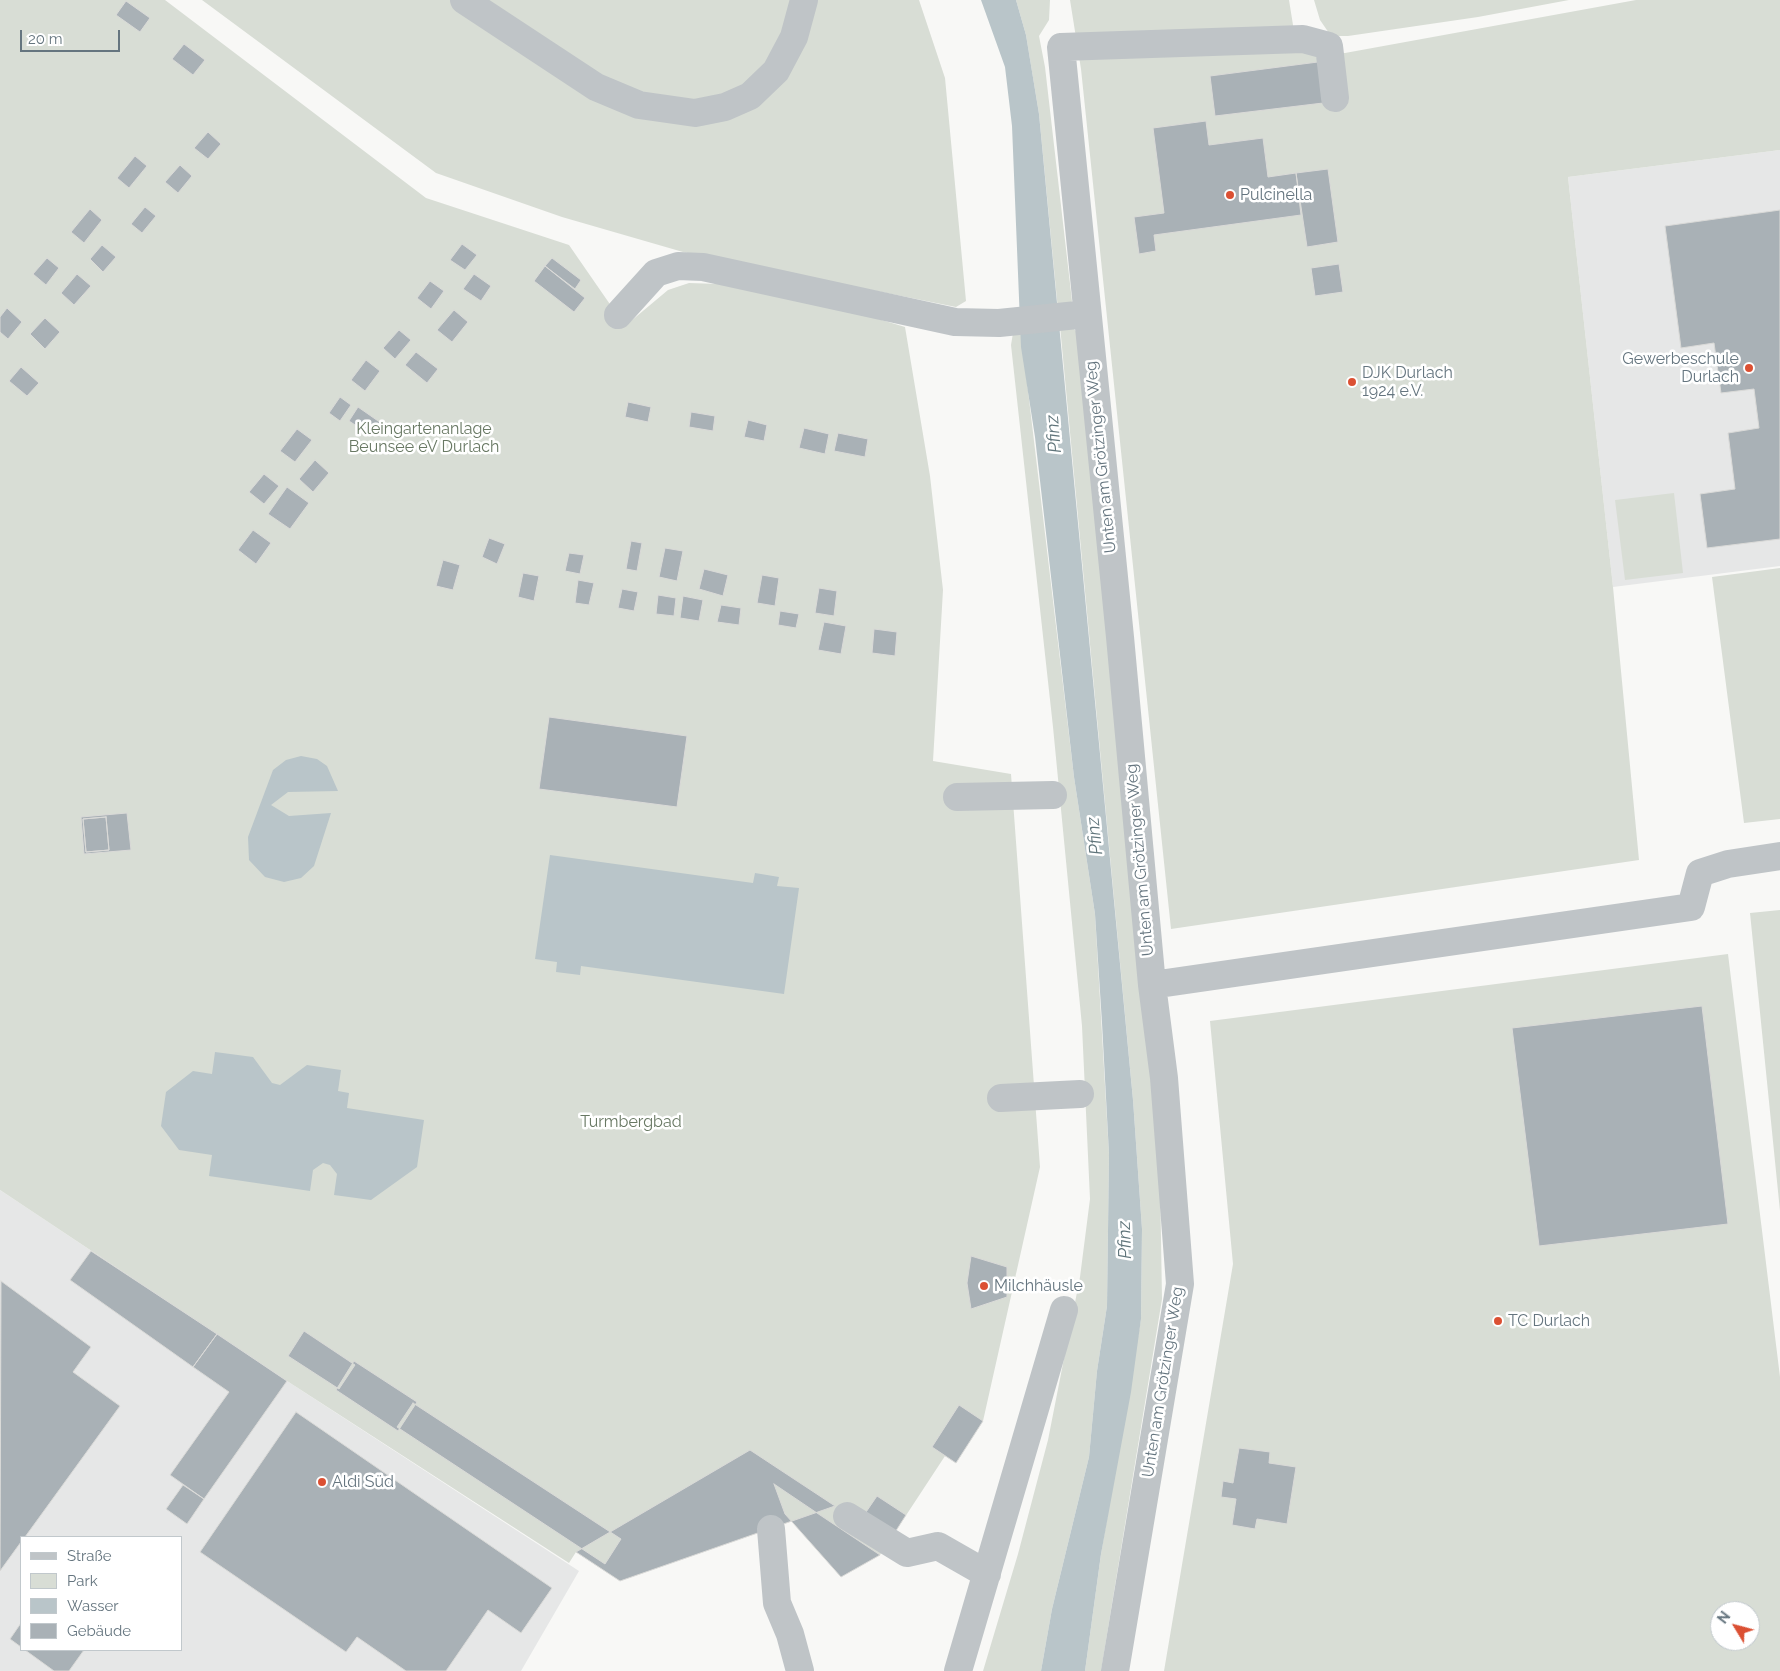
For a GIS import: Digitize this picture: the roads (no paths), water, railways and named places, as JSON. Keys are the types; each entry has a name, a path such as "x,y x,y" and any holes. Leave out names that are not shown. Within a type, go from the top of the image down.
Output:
{"lane":[{"path":"464,0 596,88 639,105 695,113 725,107 750,96 776,71 794,37 804,0"},
{"name":"Unten am Grötzinger Weg","path":"1115,1671 1180,1284 1164,1078 1074,315 1060,47 1303,38 1329,46 1335,98"},
{"path":"618,315 656,273 678,266 703,267 955,322 1010,321 1074,315"},
{"path":"957,796 1052,795"},
{"path":"1152,985 1691,907 1700,873 1728,864 1780,856"},
{"path":"1001,1098 1080,1094"},
{"path":"958,1671 1064,1310"},
{"path":"847,1516 907,1554 938,1546 988,1574"},
{"path":"771,1529 777,1603 790,1634 800,1671"}],"water":[{"name":"Pfinz","path":"981,0 1016,0 1026,35 1039,114 1133,1100 1142,1229 1141,1319 1131,1392 1101,1554 1085,1671 1041,1671 1052,1609 1089,1457 1097,1371 1107,1306 1109,1154 1102,1023 1095,914 1074,777 1035,437 1021,347 1012,126 1005,67"},
{"path":"301,756 317,759 327,766 338,791 288,792 271,805 289,816 331,813 314,866 301,878 284,882 265,877 249,860 248,837 273,770 286,760"},
{"path":"550,855 753,883 755,873 779,877 777,886 799,888 784,994 581,966 580,975 556,972 557,962 535,959"},
{"path":"215,1052 253,1057 272,1083 280,1085 307,1065 341,1070 338,1091 349,1093 347,1108 424,1120 417,1167 371,1200 334,1195 337,1174 330,1165 323,1163 313,1170 310,1191 209,1176 212,1155 179,1150 161,1126 166,1092 193,1071 212,1074"}],"place":[{"name":"Pulcinella","path":"1230,195"},
{"name":"Gewerbeschule Durlach","path":"1749,368"},
{"name":"DJK Durlach 1924 e.V.","path":"1352,382"},
{"name":"Milchhäusle","path":"984,1286"},
{"name":"TC Durlach","path":"1498,1321"},
{"name":"Aldi Süd","path":"322,1482"}],"park label":[{"name":"Kleingartenanlage Beunsee eV Durlach","path":"424,438"},
{"name":"Turmbergbad","path":"631,1122"}]}
